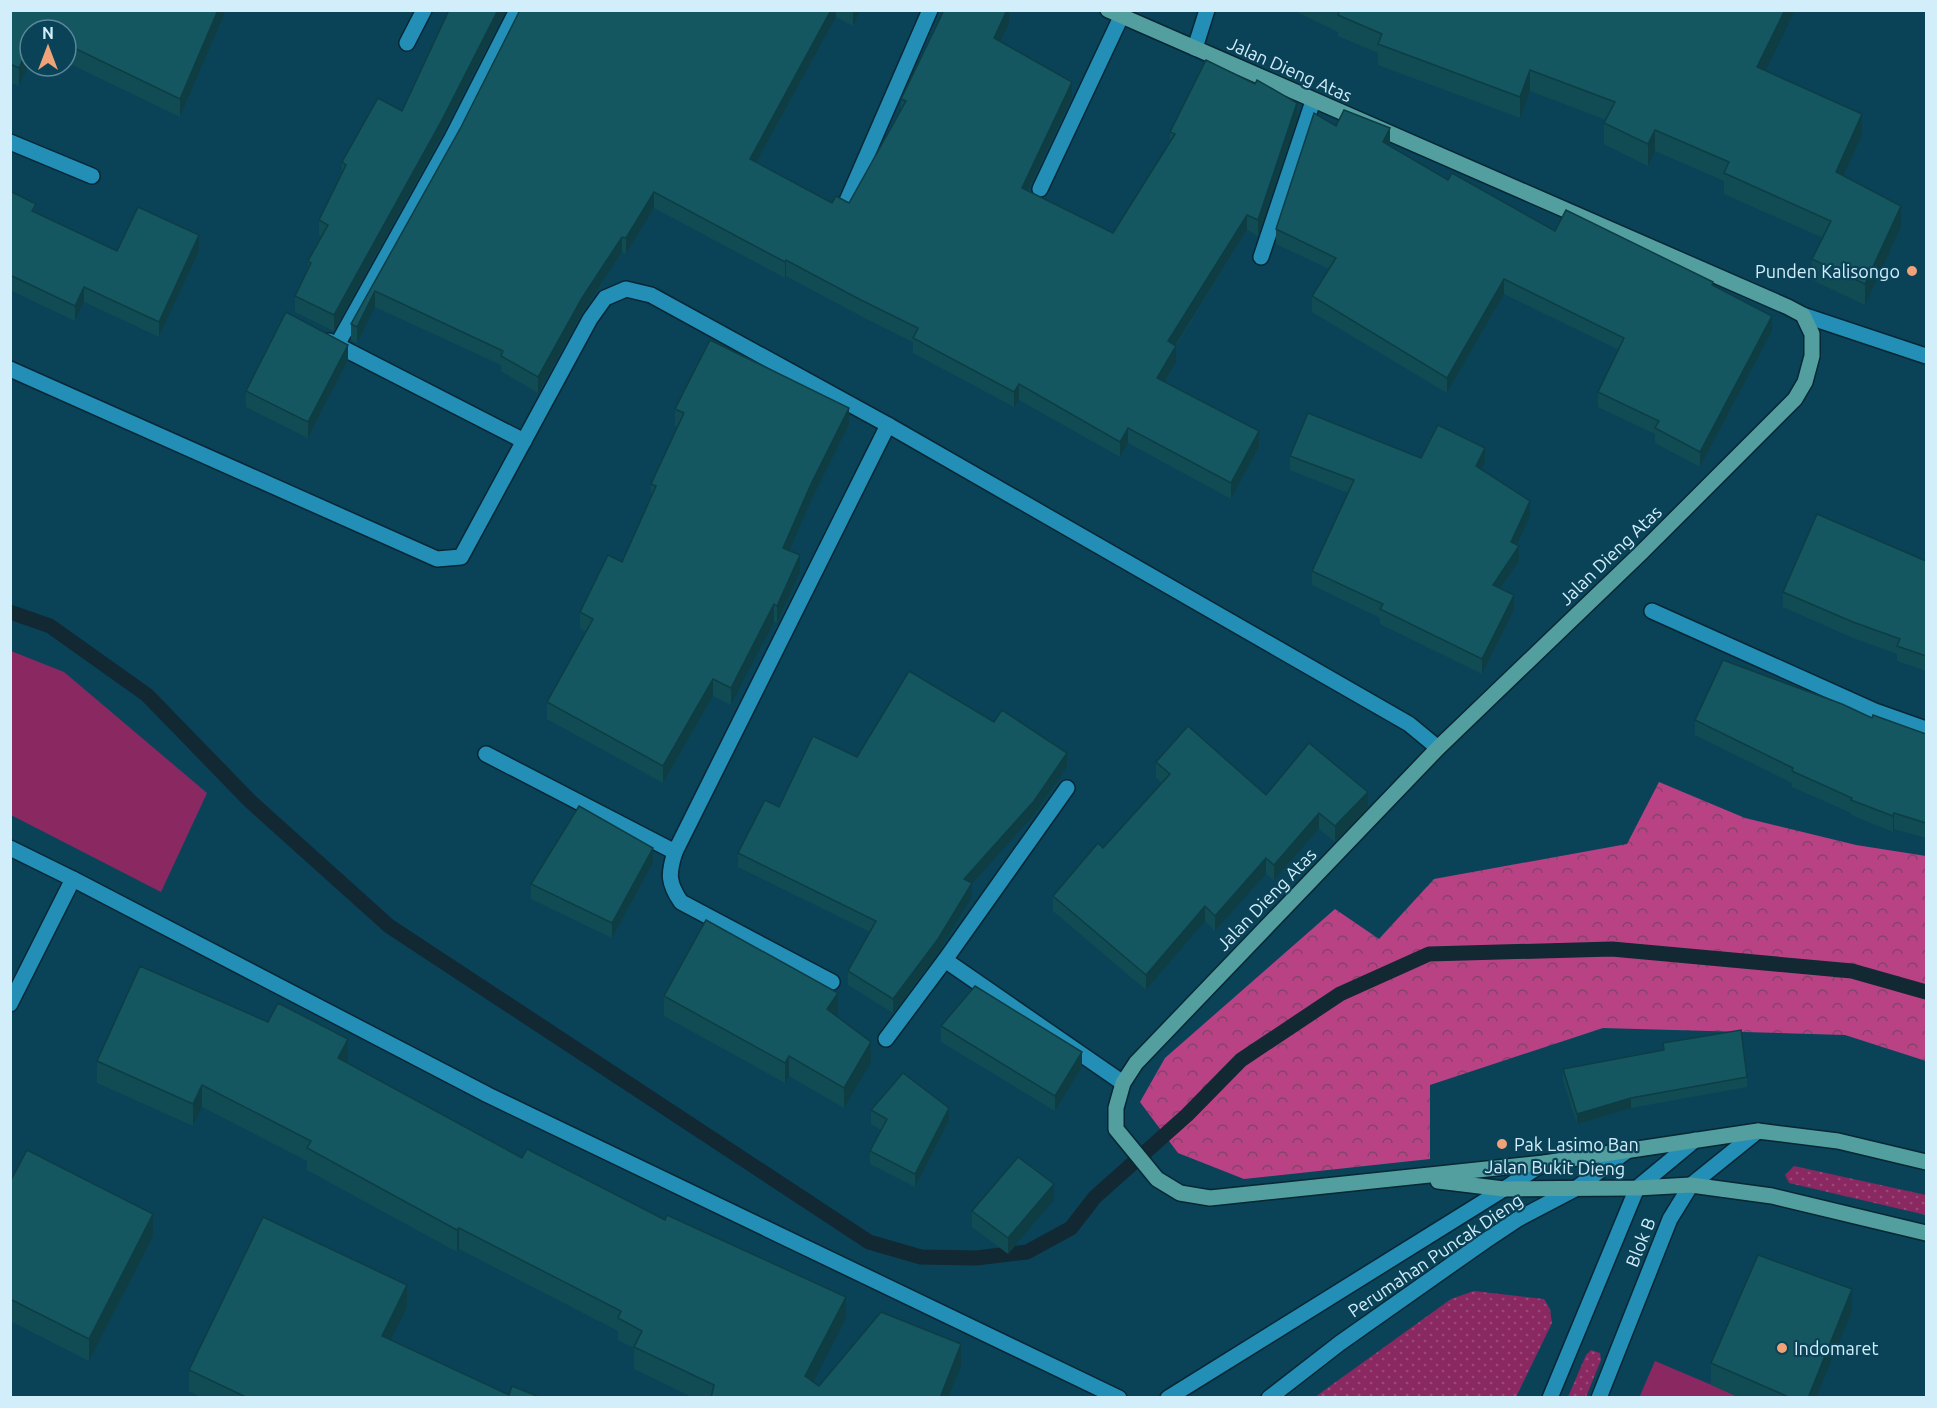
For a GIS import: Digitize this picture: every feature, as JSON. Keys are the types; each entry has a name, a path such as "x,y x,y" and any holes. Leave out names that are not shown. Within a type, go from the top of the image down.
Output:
{"street":[{"path":"408,43 424,10"},
{"path":"337,345 452,138 517,10"},
{"path":"846,202 930,10"},
{"path":"1195,48 1207,10"},
{"path":"1040,189 1115,14"},
{"name":"Jalan Dieng Atas","path":"1115,14 1788,307 1803,315 1812,334 1812,356 1805,382 1795,399 1641,553 1438,748 1136,1063 1123,1083 1116,1108 1116,1129 1157,1179 1180,1193 1210,1198 1411,1178"},
{"path":"1261,257 1313,101"},
{"path":"10,142 92,176"},
{"path":"10,369 437,559 461,557 590,319 605,298 626,289 651,295 888,425 1409,724 1438,748"},
{"path":"1803,315 1926,356"},
{"path":"320,336 524,441"},
{"path":"832,982 681,902 671,888 670,869 675,852 888,425"},
{"path":"1652,611 1875,711 1926,729"},
{"path":"486,754 675,852"},
{"path":"886,1039 1067,788"},
{"path":"10,848 488,1095 1119,1398"},
{"path":"10,1004 73,879"},
{"path":"945,960 1123,1083"},
{"name":"Jalan Bukit Dieng","path":"1411,1178 1544,1163 1758,1131 1839,1141 1926,1162"},
{"name":"Blok B","path":"1599,1398 1670,1219 1691,1185 1758,1131"},
{"path":"1550,1398 1637,1188 1695,1140"},
{"name":"Perumahan Puncak Dieng","path":"1269,1398 1340,1343 1502,1230 1575,1189 1627,1150"},
{"name":"Perumahan Puncak Dieng","path":"1168,1398 1544,1163"},
{"name":"Jalan Bukit Dieng","path":"1411,1178 1504,1189 1637,1188 1691,1185 1772,1196 1926,1233"}],"shaded area":[{"path":"11,651 64,672 207,793 161,892 11,815"},
{"path":"1794,1166 1926,1195 1926,1215 1789,1183 1785,1175"},
{"path":"1474,1291 1544,1299 1550,1309 1552,1323 1516,1397 1315,1397 1451,1299"},
{"path":"1591,1350 1600,1353 1601,1360 1586,1397 1568,1397 1586,1355"},
{"path":"1655,1361 1740,1397 1639,1398"}],"green space":[{"path":"1659,782 1745,818 1856,845 1926,856 1926,1061 1845,1035 1603,1028 1430,1085 1430,1159 1244,1179 1178,1153 1140,1102 1165,1058 1335,909 1379,939 1434,879 1627,844"}],"building":[{"path":"10,10 218,10 180,99 78,50 78,18 18,18 18,68 10,64"},
{"path":"449,10 498,10 443,118 334,315 295,296 311,263 308,261 328,225 319,220 346,165 342,162 378,98 402,111"},
{"path":"520,10 831,10 750,159 832,203 836,196 849,203 906,101 901,99 944,10 1007,10 994,38 1072,82 1022,188 1113,233 1175,134 1170,132 1206,60 1255,84 1257,80 1297,103 1258,220 1247,215 1168,341 1176,346 1157,378 1259,431 1231,483 1128,428 1120,442 1019,384 1014,392 913,338 918,328 786,260 785,262 654,192 626,238 622,237 582,298 538,377 501,356 503,351 375,291 357,327 351,324 461,127"},
{"path":"1338,10 1785,10 1757,67 1862,114 1836,172 1901,206 1865,284 1812,259 1831,221 1724,173 1729,162 1655,130 1648,144 1604,123 1615,102 1530,70 1520,97 1378,44 1382,34 1338,15"},
{"path":"1344,110 1390,128 1383,142 1448,180 1452,173 1555,231 1566,210 1713,282 1712,285 1772,316 1700,452 1655,428 1659,421 1598,392 1624,338 1504,279 1447,378 1312,296 1336,258 1276,229 1314,113 1336,126"},
{"path":"10,191 36,204 32,211 117,251 138,207 199,235 159,322 84,287 75,306 10,275"},
{"path":"286,312 348,345 308,422 246,391"},
{"path":"710,340 849,408 811,484 783,548 800,555 777,606 774,604 731,688 713,679 663,766 547,702 593,619 580,612 608,555 622,562 656,486 651,484 684,413 675,409"},
{"path":"1308,413 1421,458 1438,425 1485,448 1476,466 1530,501 1511,542 1519,546 1493,585 1514,595 1482,659 1380,609 1383,604 1312,571 1354,480 1290,456"},
{"path":"1817,514 1926,561 1926,656 1897,646 1900,639 1783,592"},
{"path":"1723,660 1842,704 1872,718 1873,715 1926,734 1926,823 1894,813 1893,816 1851,800 1852,798 1792,771 1793,768 1695,720"},
{"path":"909,671 994,722 1002,710 1067,753 1034,801 964,879 972,883 938,939 893,999 848,971 876,921 738,853 765,800 779,807 813,736 857,757"},
{"path":"1188,726 1266,795 1309,743 1368,792 1335,826 1319,813 1274,865 1266,858 1215,916 1205,906 1146,975 1053,896 1098,843 1103,848 1170,774 1156,762"},
{"path":"579,806 653,848 612,923 531,884"},
{"path":"706,920 838,993 827,1009 871,1042 844,1088 789,1056 785,1063 664,996"},
{"path":"140,966 268,1022 278,1003 348,1039 338,1058 522,1158 527,1149 665,1220 667,1215 846,1297 805,1376 819,1386 881,1312 961,1344 940,1398 711,1398 714,1385 634,1347 642,1331 618,1318 621,1311 459,1228 457,1230 307,1148 311,1141 202,1085 193,1104 97,1061"},
{"path":"975,986 1082,1052 1055,1096 941,1026"},
{"path":"1741,1030 1747,1077 1631,1098 1577,1114 1563,1069 1664,1050 1663,1043"},
{"path":"903,1073 949,1108 915,1174 870,1151 887,1119 871,1110"},
{"path":"27,1150 153,1214 89,1339 10,1299 10,1182"},
{"path":"1018,1157 1054,1184 1008,1238 972,1211"},
{"path":"263,1217 407,1285 382,1336 509,1395 512,1386 542,1398 248,1398 189,1370"},
{"name":"Indomaret","path":"1758,1255 1852,1289 1808,1398 1791,1398 1711,1363"}],"waterway":[{"path":"10,612 50,626 147,695 250,801 389,926 869,1242 921,1257 976,1258 1027,1252 1071,1228 1095,1197 1187,1115 1241,1060 1340,994 1429,954 1612,949 1852,971 1926,992"}],"place":[{"name":"Punden Kalisongo","path":"1912,271"},
{"name":"Pak Lasimo Ban","path":"1502,1144"},
{"name":"Indomaret","path":"1782,1348"}]}
